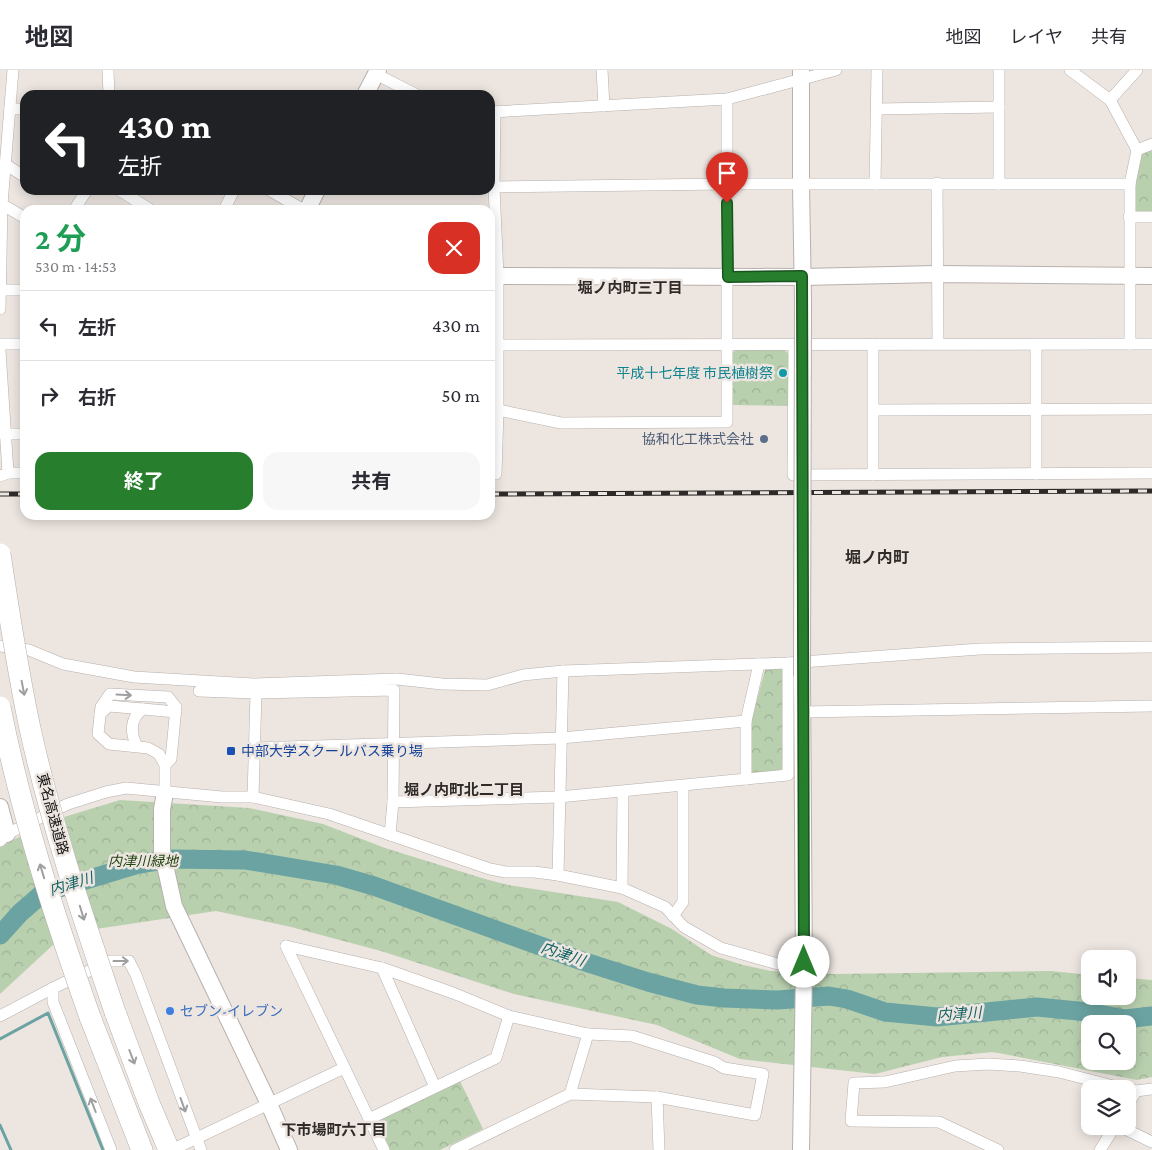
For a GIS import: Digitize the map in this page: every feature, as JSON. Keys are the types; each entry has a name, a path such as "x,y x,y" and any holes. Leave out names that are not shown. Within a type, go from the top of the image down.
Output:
{"highway":[{"name":"東名高速道路","path":"0,554 11,631 31,734 57,831 115,1012 149,1103 174,1148"},
{"name":"東名高速道路","path":"0,707 30,835 60,932 90,1017 142,1150"}],"street":[{"path":"0,309 1,204 13,70"},
{"path":"108,70 109,90"},
{"path":"602,70 604,106"},
{"path":"495,112 727,99 801,74 836,70"},
{"path":"875,184 877,70"},
{"path":"999,70 999,184"},
{"path":"1070,70 1110,100 1137,150 1130,184 1130,344"},
{"path":"1110,100 1136,70"},
{"path":"368,90 377,72 408,90"},
{"path":"801,74 804,966 801,1150"},
{"path":"495,410 560,423 727,422 727,99"},
{"path":"877,109 999,107"},
{"path":"10,109 20,109"},
{"path":"1137,150 1152,144"},
{"path":"6,164 20,174"},
{"path":"495,187 727,184 1130,184"},
{"path":"937,184 938,344"},
{"path":"127,195 143,205"},
{"path":"278,195 297,205"},
{"path":"1,204 20,215"},
{"path":"1130,216 1152,217"},
{"path":"495,276 728,277 937,274 1152,276"},
{"path":"0,290 20,290"},
{"path":"0,344 20,344"},
{"path":"873,344 873,475"},
{"path":"495,345 1152,344"},
{"path":"794,345 793,475 1152,473"},
{"path":"1036,345 1036,474"},
{"path":"0,350 4,475 20,474"},
{"path":"874,410 1152,409"},
{"path":"3,427 20,432"},
{"path":"495,442 495,474"},
{"path":"0,646 29,650 63,664 126,676 253,684 397,679 442,684 487,685 523,675 563,670 788,663 980,649 1152,647"},
{"path":"393,802 559,797 788,775 788,663"},
{"path":"746,779 746,721 760,664"},
{"path":"558,875 563,670"},
{"path":"199,691 256,693 394,690 393,802 390,835"},
{"path":"253,797 256,693"},
{"path":"165,765 171,759 176,706 168,697 110,694 101,707 98,734 110,744 148,748 159,754 165,765 162,851 174,906 269,1104 289,1150"},
{"path":"100,714 108,706 176,712"},
{"path":"802,712 1152,706"},
{"path":"136,746 131,726 143,708"},
{"path":"255,748 561,738 746,721"},
{"path":"673,916 683,902 683,786"},
{"path":"0,807 3,837 68,804 126,788 164,801 253,797 321,812 490,869 506,872 534,872 558,875 622,888 666,906 684,926 720,948 778,964 804,966"},
{"path":"622,888 623,792"},
{"path":"384,1150 286,946 382,968 453,993 509,1016 588,1034 632,1036 714,1062 724,1068 763,1074 755,1115 657,1097 570,1094 470,1147 455,1150"},
{"path":"0,1016 110,961 130,961 198,1145"},
{"path":"382,968 435,1087"},
{"path":"54,988 53,1002 110,1150"},
{"path":"369,1119 496,1058 509,1016"},
{"path":"570,1094 588,1034"},
{"path":"998,1150 939,1122 851,1122 854,1083 885,1082 955,1066 988,1064 1020,1066 1059,1072 1090,1080"},
{"path":"174,1148 198,1145 269,1104 344,1068"},
{"path":"1136,1090 1152,1089"},
{"path":"657,1097 659,1150"},
{"path":"1136,1134 1152,1142"},
{"path":"1100,1150 1109,1135"}],"green space":[{"path":"1152,149 1152,214 1138,214 1135,210 1135,197 1138,162 1144,152"},
{"path":"736,350 784,350 788,353 788,406 733,405 732,353"},
{"path":"782,668 783,768 780,771 753,773 751,772 750,726 765,670"},
{"name":"内津川緑地","path":"120,800 249,808 323,824 385,848 508,885 618,902 672,929 711,955 771,971 834,974 1051,971 1081,974 1081,1005 1136,1005 1136,979 1152,980 1152,1077 1137,1080 1086,1070 1136,1070 1136,1015 1081,1015 1081,1069 993,1052 942,1057 875,1074 740,1059 657,1025 514,994 381,951 291,927 216,911 96,929 64,817"},
{"path":"21,836 54,944 0,994 0,847"},
{"path":"1136,1032 1152,1033 1152,1046 1136,1045"},
{"path":"459,1079 483,1129 440,1150 390,1150 375,1119"}],"waterway":[{"name":"内津川","path":"0,935 20,913 43,893 139,864 170,859 245,860 336,875 374,886 582,961 697,995 778,1000 829,996 847,999 885,1012 937,1017 1037,1007 1088,1012 1125,1019 1152,1016"},
{"path":"0,1039 48,1013 103,1150"},
{"path":"0,1125 11,1150"}],"railway":[{"path":"495,494 1152,491"},
{"path":"0,494 20,494"}],"place":[{"name":"平成十七年度 市民植樹祭","path":"783,373"},
{"name":"協和化工株式会社","path":"764,439"},
{"name":"中部大学スクールバス乗り場","path":"231,751"},
{"name":"セブン-イレブン","path":"170,1011"}],"district":[{"name":"堀ノ内町三丁目","path":"630,288"},
{"name":"堀ノ内町","path":"877,557"},
{"name":"堀ノ内町北二丁目","path":"464,790"},
{"name":"下市場町六丁目","path":"334,1130"}],"route":[{"path":"727,203 728,277 802,276 804,962"}]}
